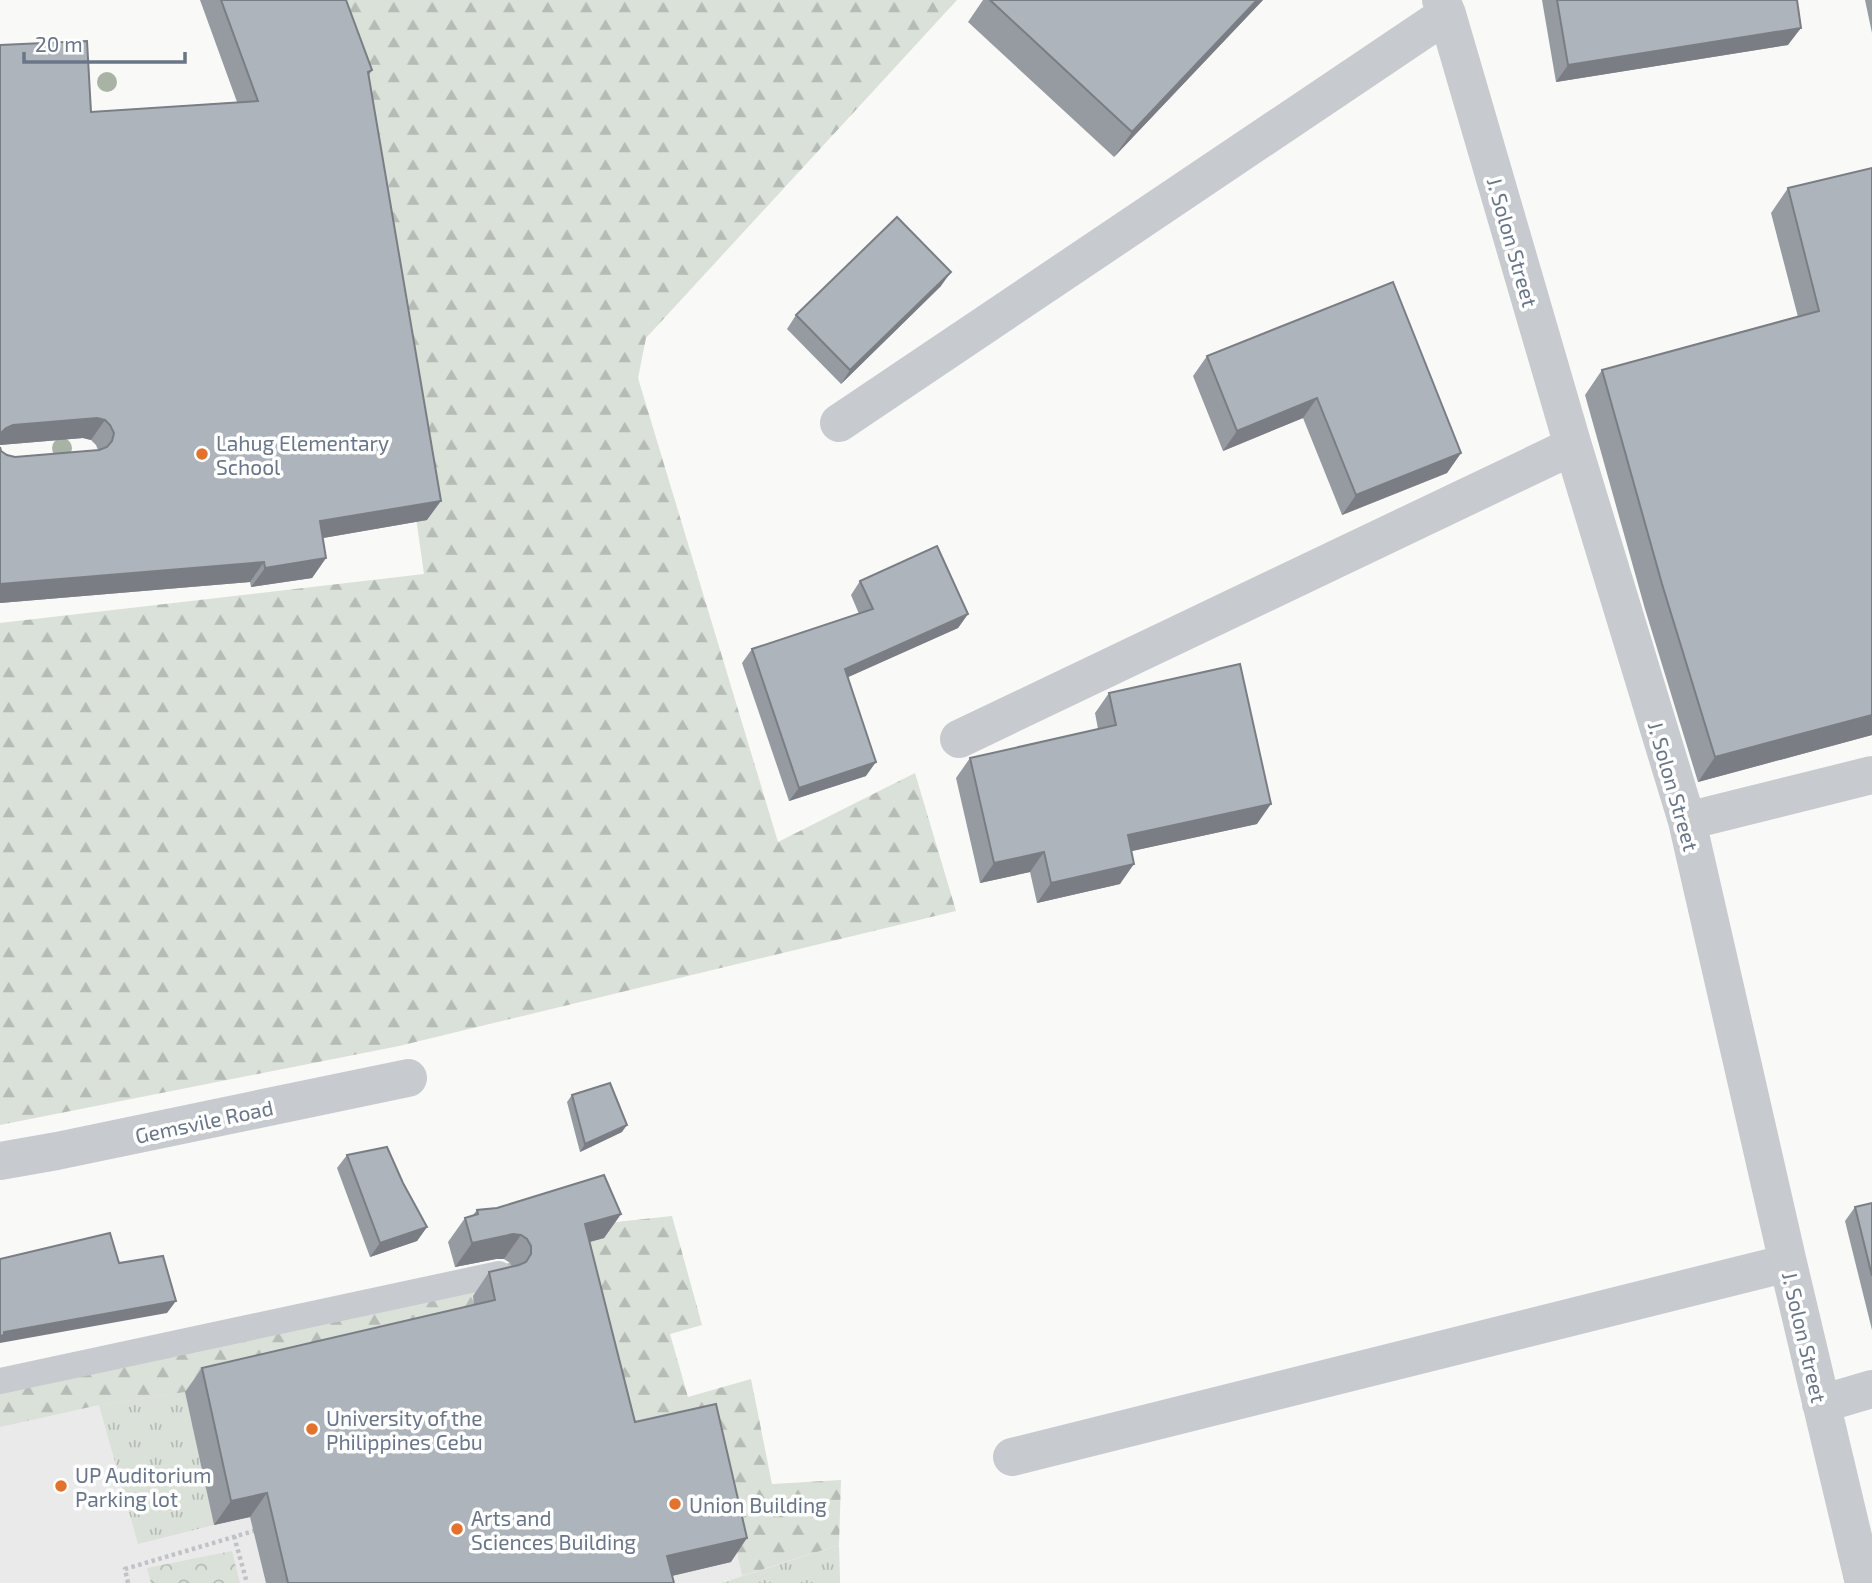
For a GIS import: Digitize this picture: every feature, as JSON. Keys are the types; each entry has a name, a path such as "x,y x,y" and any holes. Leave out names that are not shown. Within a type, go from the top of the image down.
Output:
{"street":[{"path":"839,423 1444,7"},
{"name":"J. Solon Street","path":"1444,7 1687,821 1864,1583"},
{"path":"959,739 1573,446"},
{"path":"1687,821 1872,775"},
{"name":"Gemsvile Road","path":"0,1161 408,1078"},
{"path":"1013,1457 1788,1263"},
{"path":"1821,1404 1872,1389"}],"lane":[{"path":"0,1381 499,1274"}],"path":[{"path":"128,1583 125,1569 261,1529"},
{"path":"234,1536 247,1583"}],"shaded area":[{"name":"University of the Philippines Cebu","path":"586,1281 626,1438 708,1420 742,1576 839,1545 840,1583 0,1583 0,1410"}],"green space":[{"path":"336,0 957,0 646,338 638,378 778,842 915,773 956,911 399,1046 0,1125 0,623 424,574 361,130"},
{"path":"672,1216 702,1325 670,1334 688,1397 751,1379 772,1484 841,1480 839,1545 742,1576 708,1420 614,1430 185,1392 99,1405 0,1427 0,1372 522,1260 607,1223"},
{"path":"185,1392 214,1525 138,1544 99,1405"},
{"path":"839,1545 840,1583 722,1583"},
{"path":"232,1551 240,1583 151,1583 147,1568"}],"building":[{"name":"Lahug Elementary School","path":"221,0 346,0 372,70 368,72 441,501 320,521 326,558 265,568 264,562 0,584 0,447 7,455 15,457 99,450 107,447 114,433 105,420 97,418 13,425 0,434 0,45 87,41 91,112 258,101"},
{"path":"990,0 1257,0 1132,132"},
{"path":"1557,0 1797,0 1801,28 1568,65"},
{"path":"1872,168 1872,715 1715,757 1662,584 1602,370 1819,311 1788,188"},
{"path":"897,217 951,272 850,370 796,315"},
{"path":"1393,282 1461,453 1356,495 1317,398 1237,431 1207,356"},
{"path":"937,546 968,614 845,669 876,762 799,788 752,649 873,609 860,581"},
{"path":"1240,664 1271,804 1128,835 1134,864 1051,883 1044,852 994,863 970,758 1116,725 1109,693"},
{"path":"610,1083 627,1125 585,1144 572,1095"},
{"path":"387,1147 427,1227 380,1243 347,1155"},
{"name":"University of the Philippines Cebu","path":"604,1175 621,1214 585,1224 635,1422 716,1404 747,1538 667,1556 674,1583 288,1583 267,1493 231,1501 202,1368 495,1300 489,1272 526,1262 531,1254 531,1246 521,1235 513,1234 472,1243 465,1218 478,1214 477,1210 497,1208"},
{"path":"1872,1203 1872,1276 1855,1207"},
{"path":"110,1233 119,1263 163,1256 176,1301 4,1332 4,1335 0,1336 0,1259"}],"place":[{"name":"Lahug Elementary School","path":"202,454"},
{"name":"University of the Philippines Cebu","path":"312,1429"},
{"name":"UP Auditorium Parking lot","path":"61,1486"},
{"name":"Union Building","path":"675,1504"},
{"name":"Arts and Sciences Building","path":"457,1529"}]}
